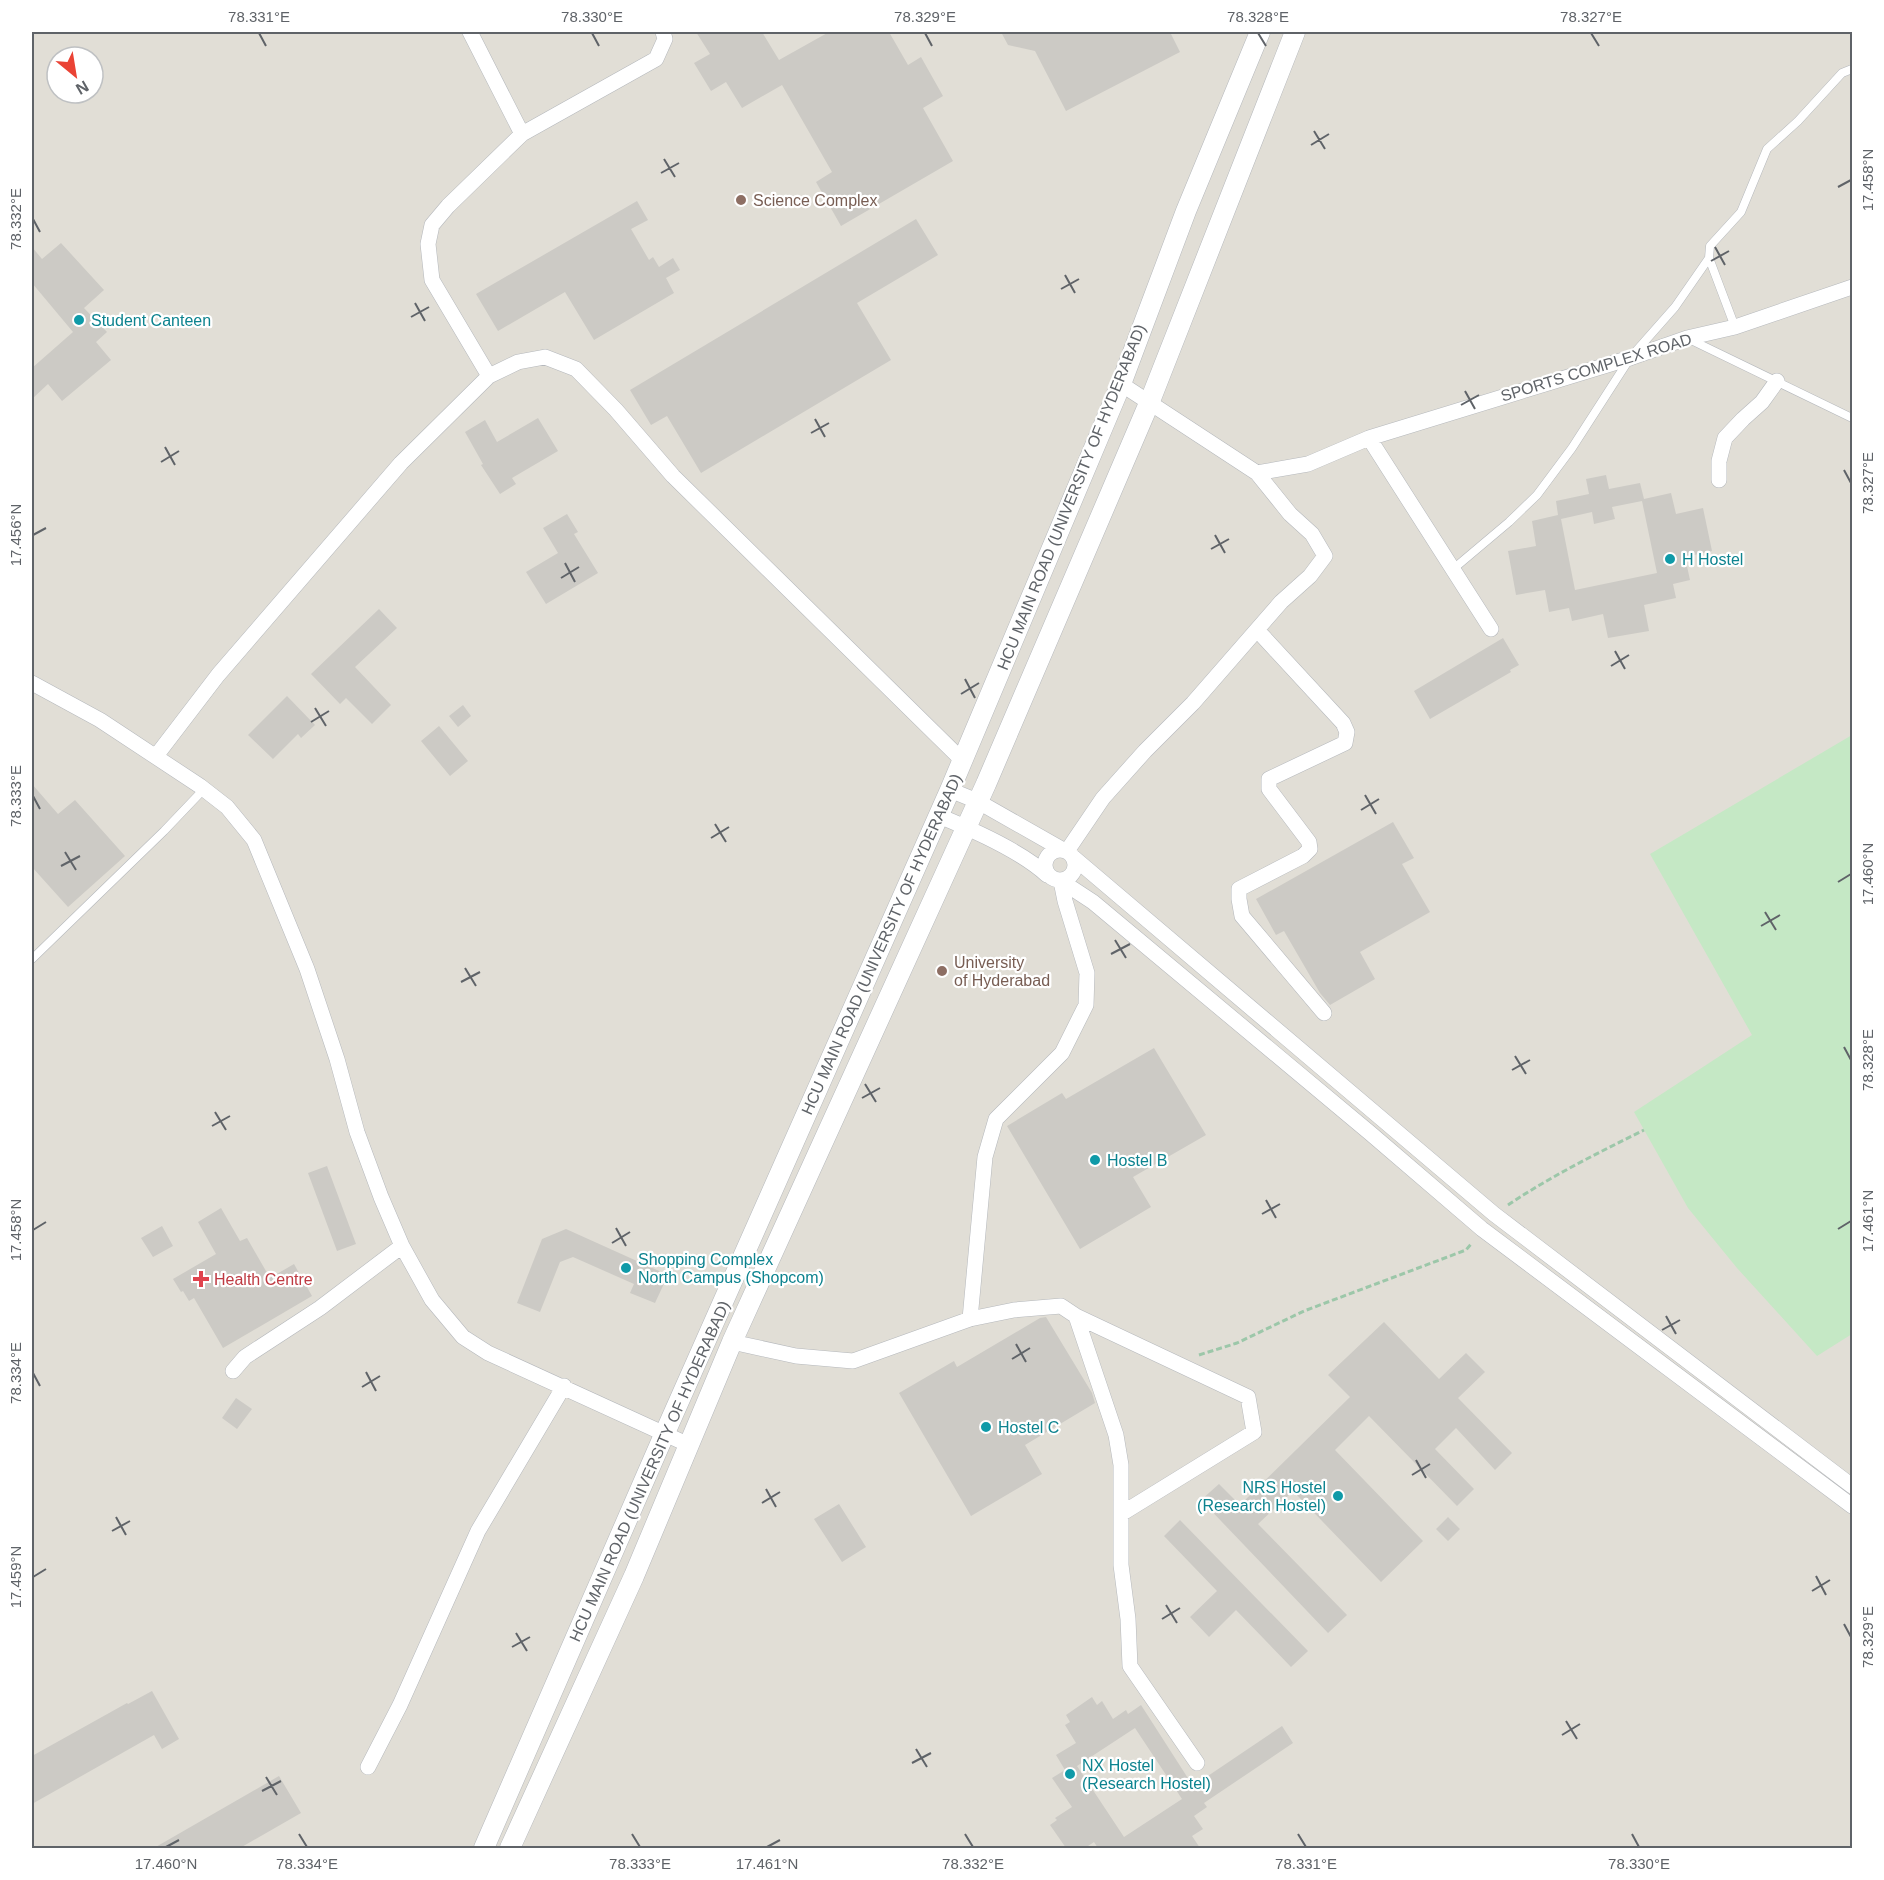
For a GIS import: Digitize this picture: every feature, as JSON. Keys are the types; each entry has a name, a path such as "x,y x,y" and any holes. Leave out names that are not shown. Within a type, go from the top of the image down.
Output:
{"street":[{"path":"470,32 522,134"},
{"path":"489,376 432,280 428,244 432,225 448,206 522,134 656,59 665,39 663,32"},
{"name":"HCU MAIN ROAD (UNIVERSITY OF HYDERABAD)","path":"484,1848 664,1435 939,816 1121,384 1185,211 1260,32"},
{"name":"HCU MAIN ROAD (UNIVERSITY OF HYDERABAD)","path":"510,1848 634,1576 732,1342 966,827 1150,401 1295,32"},
{"name":"SPORTS COMPLEX ROAD","path":"1257,473 1308,464 1369,438 1630,358 1687,338 1735,327 1852,287"},
{"path":"156,756 218,675 402,463 489,376 518,362 545,357 576,369 616,410 673,476 962,760"},
{"path":"1719,480 1719,461 1725,438 1762,402 1777,381"},
{"path":"1068,853 1103,798 1145,751 1193,703 1281,602 1310,576 1325,556 1311,534 1290,514 1257,473 1121,384"},
{"path":"1369,438 1491,629"},
{"path":"1258,631 1343,723 1347,732 1345,743 1269,779 1269,789 1309,842 1310,849 1303,856 1239,889 1242,916 1324,1013"},
{"path":"32,683 100,720 204,789 227,807 254,840 307,969 337,1059 357,1132 381,1197 402,1246 432,1300 464,1337 488,1353 688,1445"},
{"path":"950,790 977,801 1068,853 1494,1214 1852,1486"},
{"path":"939,816 966,827 1037,865 1093,902 1482,1229 1852,1506"},
{"path":"970,1319 985,1157 996,1119 1062,1053 1086,1005 1087,973 1065,901 1054,878 1045,866 1047,857 1055,851 1068,853"},
{"path":"1054,878 1071,877 1074,872 1075,867 1068,853"},
{"path":"1482,1229 1494,1214"},
{"path":"233,1371 246,1357 320,1308 402,1246"},
{"path":"732,1342 796,1356 853,1361 970,1319 1014,1310 1061,1306 1076,1316 1248,1397 1254,1432 1122,1514"},
{"path":"1076,1316 1116,1435 1121,1465 1121,1565 1128,1619 1130,1666 1197,1763"},
{"path":"368,1767 400,1705 478,1531 564,1386"}],"lane":[{"path":"1735,327 1709,258 1710,246 1741,212 1767,149 1798,121 1842,73 1852,69"},
{"path":"1452,570 1537,495 1572,448 1630,358 1675,308 1709,258"},
{"path":"1687,338 1852,418"},
{"path":"32,959 204,789"}],"path":[{"path":"1494,1214 1542,1183 1644,1130"},
{"path":"1177,1362 1237,1343 1304,1311 1466,1250 1482,1229"}],"shaded area":[{"name":"University of Hyderabad","path":"32,32 1852,32 1852,1848 32,1848"}],"green space":[{"path":"1852,735 1852,1334 1817,1356 1737,1268 1688,1208 1634,1112 1752,1035 1650,854"}],"building":[{"path":"696,32 762,32 779,60 829,32 889,32 908,65 921,57 943,96 923,108 953,161 841,226 816,182 832,172 782,85 742,108 726,82 711,91 694,63 710,54"},
{"path":"1001,32 1170,32 1180,52 1066,111 1035,51 1008,45"},
{"path":"637,201 648,220 631,229 649,260 653,257 659,267 673,258 680,270 666,278 674,293 594,340 565,292 498,331 476,294"},
{"path":"916,219 938,255 857,303 891,360 701,473 667,416 651,425 630,390"},
{"name":"Student Canteen","path":"61,243 104,290 84,308 107,332 96,342 111,360 62,401 48,384 32,399 32,368 73,332 32,283 32,247 42,259"},
{"path":"538,418 558,451 512,478 516,484 500,494 481,465 483,464 465,432 485,420 497,442"},
{"name":"H Hostel","path":"1606,475 1609,489 1640,483 1644,499 1671,493 1676,514 1703,508 1712,551 1685,557 1690,580 1673,584 1676,598 1644,605 1649,631 1608,638 1603,614 1572,621 1569,608 1549,612 1545,590 1516,595 1508,551 1536,546 1532,521 1558,515 1556,501 1589,494 1586,479","holes":["1642,501 1657,573 1575,590 1561,519 1592,512 1594,524 1615,519 1612,507"]},
{"path":"567,514 578,532 574,534 598,573 546,604 526,572 558,553 543,528"},
{"path":"379,609 397,628 355,667 391,705 372,724 346,698 340,704 311,674"},
{"path":"1503,638 1519,665 1510,670 1511,672 1430,719 1414,691"},
{"path":"287,696 315,725 301,738 298,734 273,759 248,735"},
{"path":"463,705 471,716 458,727 449,716"},
{"path":"439,726 468,761 450,776 421,741"},
{"path":"32,784 58,814 75,800 125,856 68,907 32,867"},
{"path":"1393,822 1414,858 1402,864 1430,912 1360,952 1375,979 1330,1005 1320,993 1284,931 1276,935 1256,899"},
{"name":"Hostel B","path":"1154,1048 1206,1135 1133,1177 1151,1207 1080,1249 1007,1126 1062,1093 1066,1099"},
{"path":"327,1166 356,1244 337,1251 308,1173"},
{"name":"Health Centre","path":"221,1208 240,1241 247,1238 270,1278 294,1264 312,1296 223,1348 194,1298 189,1301 173,1279 216,1254 198,1222"},
{"path":"162,1226 173,1246 153,1257 141,1238"},
{"name":"Shopping Complex North Campus (Shopcom)","path":"566,1229 668,1275 655,1303 630,1293 634,1284 573,1257 560,1262 540,1312 517,1303 542,1239"},
{"name":"Hostel C","path":"1046,1317 1092,1393 1095,1403 1025,1445 1042,1474 971,1516 899,1393 954,1361 957,1367 1040,1318"},
{"name":"NRS Hostel (Research Hostel)","path":"1384,1322 1439,1379 1466,1353 1485,1372 1458,1398 1512,1453 1495,1470 1456,1428 1435,1449 1474,1489 1457,1506 1369,1416 1335,1450 1423,1541 1381,1582 1293,1491 1258,1524 1347,1615 1328,1633 1201,1500 1219,1484 1240,1505 1350,1397 1328,1375"},
{"path":"236,1398 252,1409 237,1429 222,1418"},
{"path":"839,1504 866,1547 842,1562 814,1519"},
{"path":"1448,1517 1460,1529 1448,1541 1436,1529"},
{"path":"1180,1520 1308,1651 1291,1667 1236,1610 1209,1637 1190,1617 1217,1591 1164,1536"},
{"path":"152,1691 179,1739 162,1749 154,1735 32,1804 32,1756"},
{"name":"NX Hostel (Research Hostel)","path":"1092,1697 1097,1705 1102,1701 1113,1719 1126,1710 1128,1714 1141,1705 1193,1786 1282,1726 1293,1743 1204,1803 1207,1807 1194,1816 1203,1829 1192,1836 1200,1848 1098,1848 1094,1842 1085,1848 1066,1848 1050,1825 1057,1820 1055,1818 1072,1807 1052,1778 1065,1770 1056,1755 1076,1743 1065,1725 1070,1722 1066,1715","holes":["1135,1728 1182,1799 1124,1837 1077,1766"]},
{"path":"279,1776 301,1813 240,1848 154,1848"}],"place":[{"name":"Science Complex","path":"741,200"},
{"name":"Student Canteen","path":"79,320"},
{"name":"H Hostel","path":"1670,559"},
{"name":"University of Hyderabad","path":"942,971"},
{"name":"Hostel B","path":"1095,1160"},
{"name":"Shopping Complex North Campus (Shopcom)","path":"626,1268"},
{"name":"Health Centre","path":"201,1279"},
{"name":"Hostel C","path":"986,1427"},
{"name":"NRS Hostel (Research Hostel)","path":"1338,1496"},
{"name":"NX Hostel (Research Hostel)","path":"1070,1774"}]}
